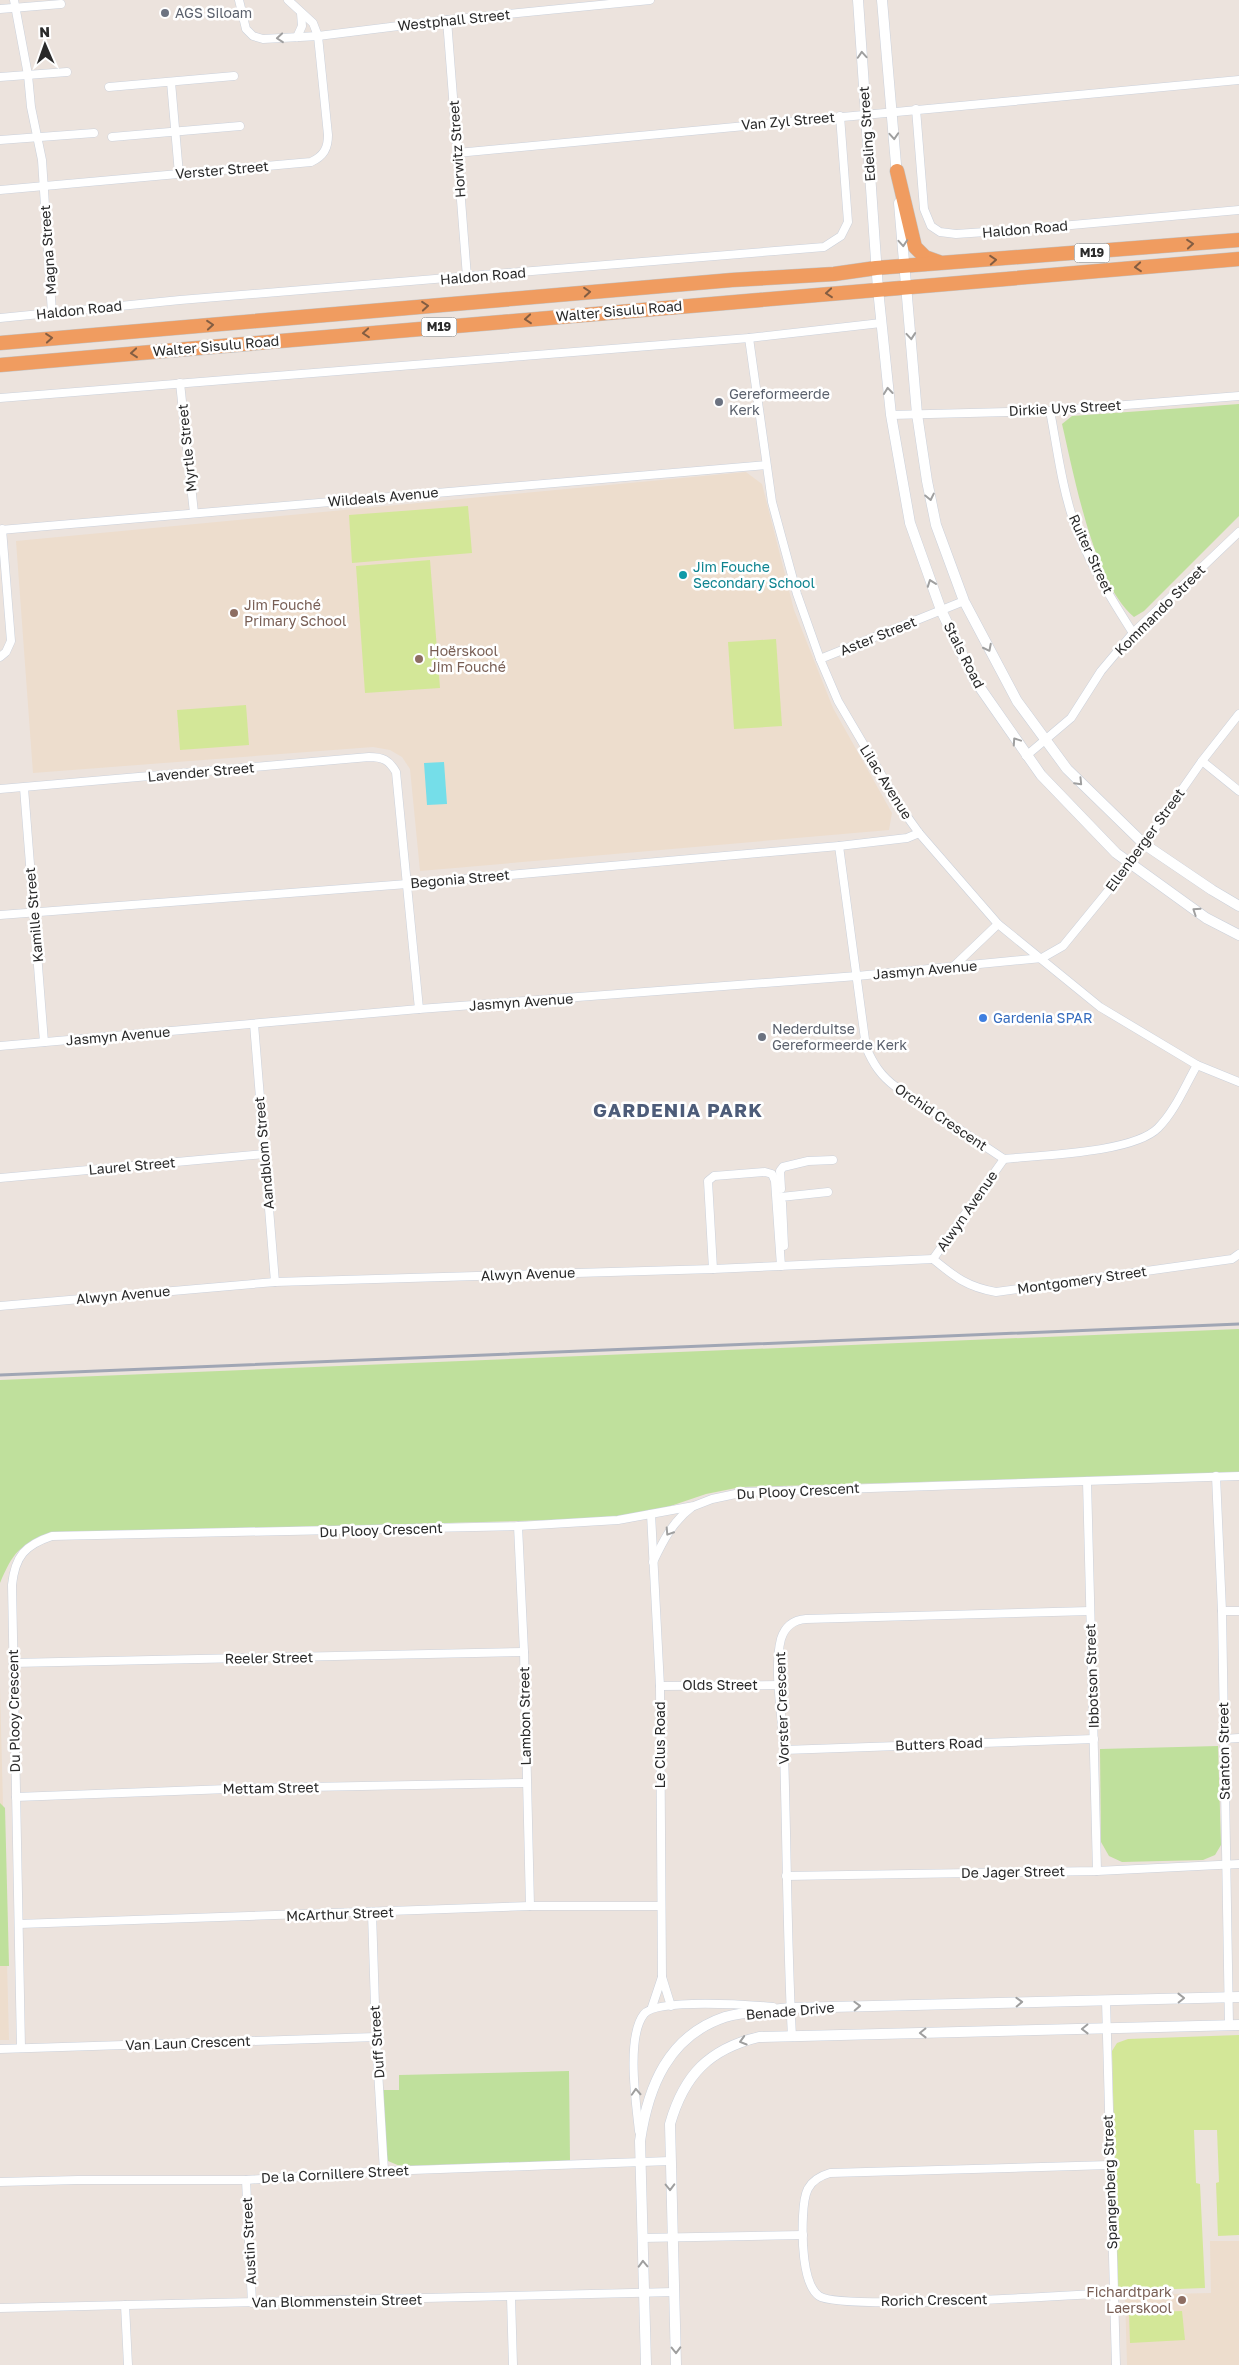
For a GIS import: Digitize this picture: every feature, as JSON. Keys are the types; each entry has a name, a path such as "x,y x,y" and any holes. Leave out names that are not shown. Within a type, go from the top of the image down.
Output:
{"highway":[{"path":"897,172 915,247 925,256 944,264"},
{"name":"Walter Sisulu Road","path":"0,343 732,280 834,274 876,268 1069,255 1239,240"},
{"path":"1170,246 1171,265"},
{"path":"1069,255 1071,273"},
{"name":"Walter Sisulu Road","path":"0,365 1239,259"}],"street":[{"name":"Westphall Street","path":"239,0 244,25 253,36 263,39 318,36 447,20 650,0"},
{"path":"288,0 313,22 318,36"},
{"name":"Edeling Street","path":"858,0 876,268"},
{"name":"Edeling Street","path":"882,0 904,267"},
{"path":"0,9 14,4 61,4"},
{"name":"Magna Street","path":"14,4 28,75 31,108 42,160 52,313"},
{"path":"297,37 302,26 301,13"},
{"name":"Horwitz Street","path":"447,20 466,278"},
{"name":"Verster Street","path":"0,190 311,162 319,158 328,144 318,36"},
{"path":"0,77 68,72"},
{"path":"109,87 234,76"},
{"name":"Van Zyl Street","path":"457,153 1239,80"},
{"path":"171,82 179,174"},
{"name":"Haldon Road","path":"916,109 924,209 931,226 940,232 956,234 1015,230 1239,210"},
{"name":"Haldon Road","path":"0,318 180,300 466,278 824,247 841,236 848,222 840,116"},
{"path":"112,137 240,126"},
{"path":"0,140 94,133"},
{"name":"Stals Road","path":"904,267 917,414 927,481 936,526 964,601 1017,701 1067,769 1144,844 1239,906"},
{"name":"Stals Road","path":"876,268 890,415 910,523 941,610 974,678 1026,756 1072,808 1116,853 1206,918 1239,935"},
{"path":"0,398 749,338 881,323"},
{"name":"Lilac Avenue","path":"749,338 766,465 783,549 820,659 838,701 861,743 918,833 998,924 1100,1007 1197,1065 1239,1082"},
{"name":"Myrtle Street","path":"180,384 194,513"},
{"name":"Dirkie Uys Street","path":"890,415 1050,411 1239,396"},
{"name":"Ruiter Street","path":"1050,411 1061,473 1073,519 1100,581 1133,633"},
{"name":"Wildeals Avenue","path":"1,529 766,465"},
{"path":"0,657 6,652 11,641 1,529"},
{"name":"Kommando Street","path":"1026,756 1071,718 1101,671 1133,633 1239,532"},
{"name":"Aster Street","path":"820,659 964,601"},
{"name":"Ellenberger Street","path":"1042,958 1063,946 1130,864 1202,761 1239,714"},
{"name":"Lavender Street","path":"0,789 369,757 385,759 396,772 407,884"},
{"path":"1202,761 1239,791"},
{"name":"Kamille Street","path":"24,788 44,1042"},
{"name":"Begonia Street","path":"0,915 407,884 839,846 907,838 918,833"},
{"name":"Orchid Crescent","path":"839,846 866,1047 878,1070 896,1087 1004,1159"},
{"path":"407,884 419,1009"},
{"path":"952,967 998,924"},
{"name":"Jasmyn Avenue","path":"0,1046 419,1009 857,976 1042,958"},
{"name":"Aandblom Street","path":"254,1024 275,1282"},
{"path":"1004,1159 1119,1146 1139,1139 1157,1129 1169,1114 1197,1065"},
{"name":"Laurel Street","path":"0,1178 264,1154"},
{"name":"Alwyn Avenue","path":"0,1306 275,1282 713,1269 933,1259 1004,1159"},
{"path":"783,1266 780,1171 782,1168 808,1161 834,1160"},
{"path":"713,1269 708,1182 714,1176 765,1172 772,1174 776,1181 783,1266"},
{"path":"781,1197 828,1192"},
{"name":"Montgomery Street","path":"933,1259 958,1280 976,1289 996,1292 1232,1259 1239,1254"},
{"name":"Stanton Street","path":"1216,1476 1222,1611 1223,1739 1227,1865 1234,2025"},
{"name":"Du Plooy Crescent","path":"22,2048 13,1664 13,1570 28,1546 52,1536 518,1526 618,1520 694,1506 712,1499 744,1492 1239,1476"},
{"name":"Ibbotson Street","path":"1087,1481 1097,1871"},
{"path":"652,1564 669,1532 683,1514 694,1506"},
{"name":"Le Clus Road","path":"651,1514 652,1564 660,1686 662,1977 672,2006"},
{"name":"Lambon Street","path":"518,1526 524,1652 530,1906"},
{"name":"Vorster Crescent","path":"792,2037 786,1876 784,1750 780,1685 781,1639 784,1631 798,1620 1090,1611"},
{"path":"1222,1611 1239,1611"},
{"name":"Reeler Street","path":"13,1664 524,1652"},
{"name":"Olds Street","path":"660,1686 780,1685"},
{"path":"1223,1739 1239,1738"},
{"name":"Butters Road","path":"784,1750 1094,1739"},
{"name":"Mettam Street","path":"16,1797 254,1788 526,1783"},
{"name":"De Jager Street","path":"786,1876 1097,1871 1239,1864"},
{"name":"McArthur Street","path":"19,1924 530,1906 661,1906"},
{"name":"Duff Street","path":"372,1913 376,2037 384,2170"},
{"name":"Le Clus Road","path":"640,2141 635,2069 635,2036 640,2020 645,2012 652,2007 662,1977"},
{"name":"Benade Drive","path":"646,2365 640,2141 645,2108 655,2083 668,2060 685,2041 704,2027 726,2017 790,2008 1234,1997"},
{"name":"Spangenberg Street","path":"1106,2000 1116,2365"},
{"path":"652,2007 730,2003 790,2008"},
{"name":"Benade Drive","path":"676,2365 670,2124 682,2089 695,2072 724,2048 759,2037 1234,2025"},
{"name":"Van Laun Crescent","path":"0,2049 376,2037"},
{"name":"De la Cornillere Street","path":"0,2182 246,2180 384,2170 670,2161"},
{"name":"Rorich Crescent","path":"1110,2165 830,2173 816,2178 807,2189 804,2200 802,2235 809,2283 820,2296 837,2301 948,2300 1114,2293"},
{"name":"Austin Street","path":"246,2180 252,2303"},
{"path":"642,2238 802,2235"},
{"name":"Van Blommenstein Street","path":"0,2308 674,2292"},
{"path":"511,2297 513,2365"},
{"path":"125,2305 128,2365"}],"shaded area":[{"name":"Hoërskool Jim Fouché","path":"746,472 762,484 794,610 833,708 892,813 889,830 420,871 410,769 402,757 390,750 373,747 33,773 16,541"},
{"path":"0,1687 9,2040 0,2040"},
{"name":"Fichardtpark Laerskool","path":"1210,2241 1239,2241 1239,2365 1127,2365 1125,2295 1211,2293"}],"green space":[{"path":"1239,404 1239,516 1144,611 1134,617 1120,601 1097,555 1080,499 1062,424 1072,416"},
{"path":"468,506 472,553 352,563 349,515"},
{"path":"430,560 440,688 365,693 356,566"},
{"path":"776,639 782,726 734,729 728,642"},
{"path":"246,705 249,745 180,750 177,710"},
{"path":"1239,1329 1239,1473 741,1487 706,1494 644,1515 622,1518 51,1534 31,1542 18,1551 0,1583 0,1380"},
{"path":"1218,1746 1221,1845 1215,1855 1203,1860 1122,1862 1109,1856 1101,1842 1100,1749"},
{"path":"0,1803 5,1808 9,1966 0,1966"},
{"path":"1239,2035 1239,2235 1218,2236 1216,2183 1219,2182 1217,2130 1194,2130 1196,2183 1200,2184 1205,2288 1118,2291 1112,2051 1117,2043 1128,2039"},
{"path":"569,2071 570,2161 400,2166 388,2161 384,2151 382,2090 399,2090 399,2075"},
{"path":"1182,2311 1185,2340 1130,2343 1129,2313"}],"water":[{"path":"444,762 447,804 427,805 424,763"}],"railway":[{"path":"0,1375 1239,1324"}],"place":[{"name":"AGS Siloam","path":"165,13"},
{"name":"Gereformeerde Kerk","path":"719,402"},
{"name":"Jim Fouche Secondary School","path":"683,575"},
{"name":"Jim Fouché Primary School","path":"234,613"},
{"name":"Hoërskool Jim Fouché","path":"419,659"},
{"name":"Gardenia SPAR","path":"983,1018"},
{"name":"Nederduitse Gereformeerde Kerk","path":"762,1037"},
{"name":"Fichardtpark Laerskool","path":"1182,2300"}],"district":[{"name":"GARDENIA PARK","path":"678,1110"}]}
